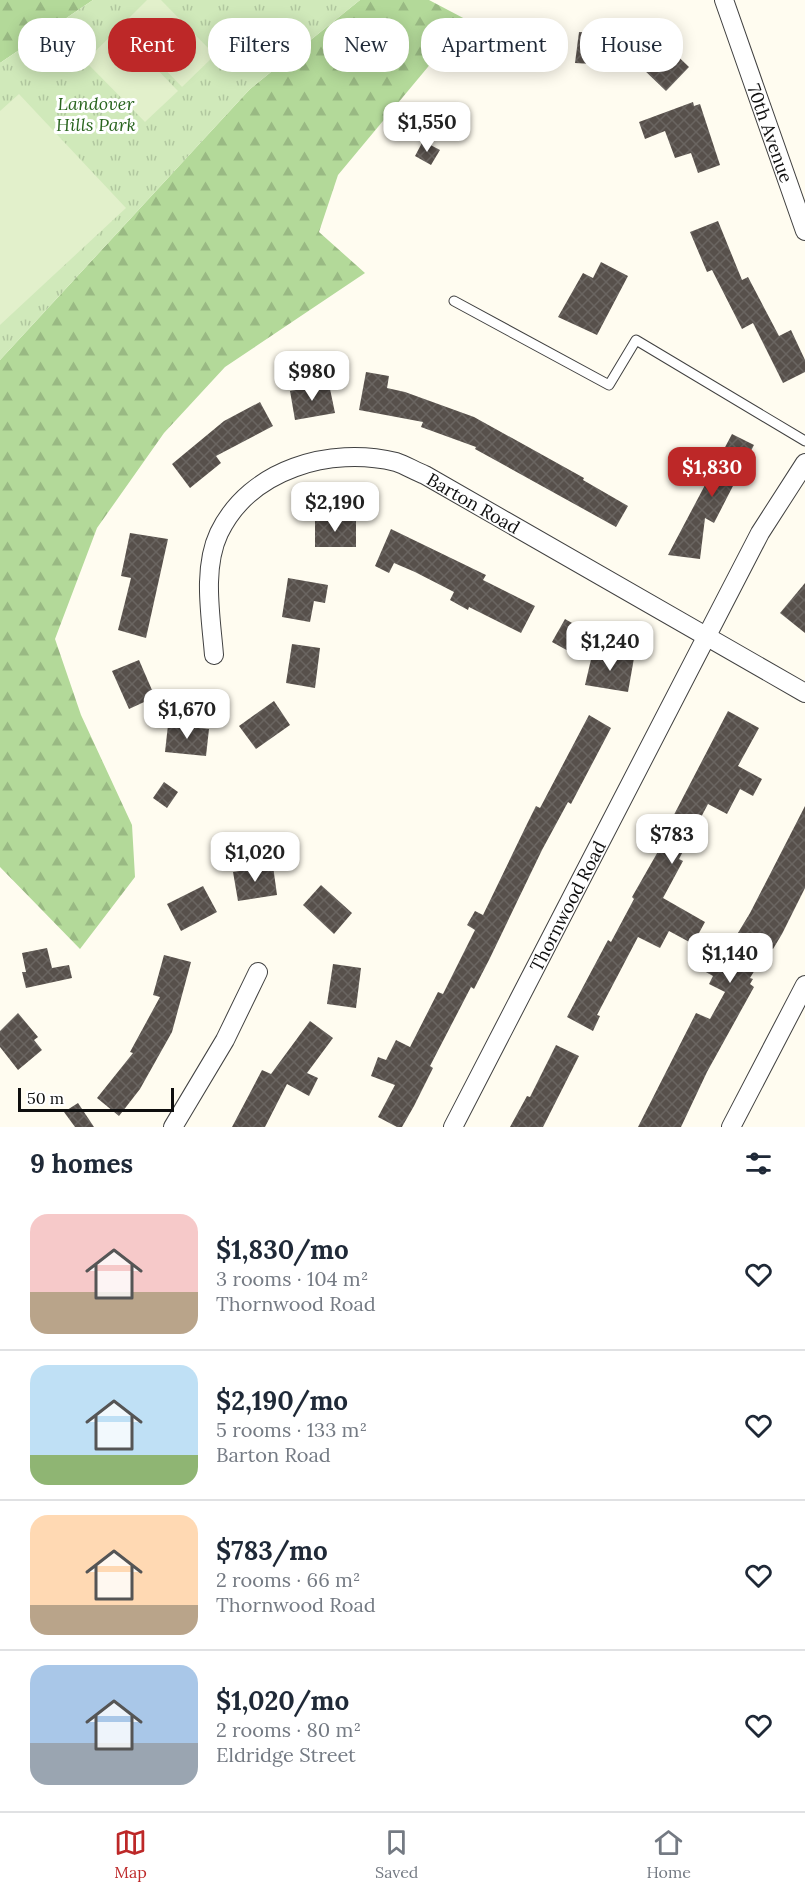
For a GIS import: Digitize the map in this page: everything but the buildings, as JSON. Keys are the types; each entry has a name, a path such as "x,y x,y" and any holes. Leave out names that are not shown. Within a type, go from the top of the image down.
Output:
{"street":[{"name":"70th Avenue","path":"724,0 805,231"},
{"name":"Barton Road","path":"214,655 210,579 219,534 232,513 252,492 278,474 314,461 342,456 369,457 398,463 425,475 805,693"},
{"name":"Thornwood Road","path":"453,1127 760,533 805,464"},
{"path":"173,1127 225,1040 258,972"},
{"path":"731,1127 805,985"}],"lane":[{"path":"454,301 609,385 636,340 805,441"}],"green space":[{"path":"0,0 93,0 66,18 18,18 18,51 0,63"},
{"name":"Landover Hills Park","path":"93,0 360,0 338,18 323,18 323,30 311,40 311,18 208,18 208,72 271,72 250,89 0,360 0,63 18,51 18,72 96,72 96,18 66,18"},
{"path":"147,0 161,0 179,18 129,18"},
{"path":"360,0 429,0 463,18 421,18 421,72 424,72 338,175 319,232 365,273 225,367 164,433 97,528 55,639 81,715 132,825 135,877 80,949 0,867 0,360 250,89 271,72 311,72 311,40 323,30 323,72 409,72 409,18 338,18"},
{"path":"196,36 208,48 208,62 182,87 167,72 196,72"},
{"path":"108,39 108,72 160,72 178,91 145,122 96,72 96,50"},
{"path":"19,94 126,208 0,325 0,111"}]}
